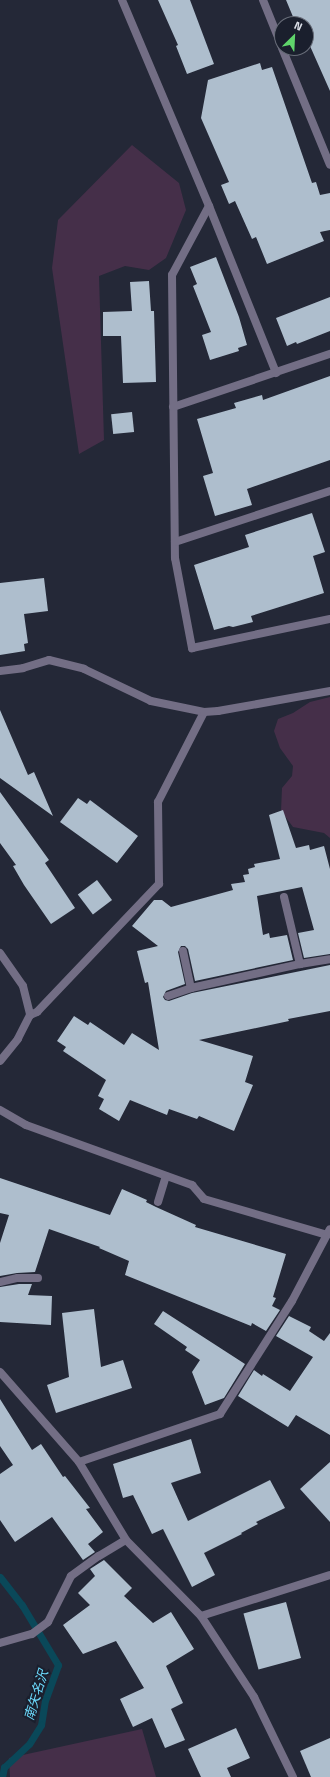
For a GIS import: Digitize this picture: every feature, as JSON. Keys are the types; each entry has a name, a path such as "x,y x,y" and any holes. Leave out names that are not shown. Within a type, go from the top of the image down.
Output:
{"street":[{"path":"122,0 209,206 276,374"},
{"path":"263,0 274,28"},
{"path":"285,56 330,164"},
{"path":"209,206 172,275 175,558 192,648 330,619"},
{"path":"174,407 276,374 330,354"},
{"path":"175,542 330,491"},
{"path":"0,671 23,668 49,660 84,669 151,701 204,712 218,712 330,692"},
{"path":"30,1015 37,1012 159,884 158,802 204,712"},
{"path":"284,897 300,964"},
{"path":"183,951 191,988"},
{"path":"0,953 23,986 30,1015 18,1039 0,1061"},
{"path":"168,996 191,988 300,964 330,959"},
{"path":"0,1110 26,1124 192,1185 204,1199 329,1232 292,1301 220,1414 79,1462"},
{"path":"158,1202 166,1176"},
{"path":"0,1282 18,1278 38,1278"},
{"path":"0,1372 79,1462 126,1540 200,1616 254,1697 293,1777"},
{"path":"0,1643 32,1634 48,1622 71,1576 98,1556 126,1540"},
{"path":"200,1616 330,1574"}],"shaded area":[{"path":"132,145 179,183 186,210 166,258 149,270 125,266 99,276 104,440 79,454 52,268 58,220"},
{"path":"330,697 330,838 324,833 293,827 281,811 282,788 292,776 293,766 280,748 274,731 278,719 293,713 310,702"},
{"path":"142,1729 156,1777 10,1777 9,1758"}],"building":[{"path":"158,0 190,0 214,64 187,74 176,46 178,45"},
{"path":"286,0 330,0 330,91 314,55 314,16 293,16"},
{"path":"260,63 262,70 272,67 312,183 316,182 320,195 330,193 330,230 320,232 324,241 267,264 256,237 252,239 235,201 229,204 221,185 229,182 201,118 208,80"},
{"path":"216,257 239,317 247,345 238,348 239,351 210,360 202,335 211,332 193,286 197,284 190,267"},
{"path":"149,281 151,311 154,311 156,382 123,383 121,336 103,336 103,312 132,311 130,282"},
{"path":"330,297 330,331 297,344 296,342 287,346 276,318"},
{"path":"330,376 330,460 247,489 252,505 215,516 203,476 213,473 197,419 236,408 234,403 262,395 263,400"},
{"path":"132,412 134,432 113,434 111,414"},
{"path":"312,513 325,552 313,556 324,593 251,616 253,622 214,630 194,565 249,547 245,535"},
{"path":"44,578 48,611 24,614 28,643 24,644 25,651 0,655 0,583"},
{"path":"0,710 28,775 34,772 53,816 0,778"},
{"path":"0,792 49,860 45,863 75,908 51,924 24,885 13,866 16,865 0,843"},
{"path":"78,798 87,804 90,800 138,836 117,863 60,822"},
{"path":"283,810 296,848 309,845 310,850 324,846 330,869 330,954 304,958 298,933 314,930 302,887 257,896 263,935 269,933 270,938 287,935 293,960 195,981 188,949 185,946 181,946 178,952 185,984 166,991 163,997 165,1000 169,1001 192,993 330,965 330,1011 288,1019 289,1021 199,1040 253,1056 245,1082 253,1085 234,1131 199,1116 197,1119 169,1109 167,1115 130,1100 119,1121 99,1109 104,1099 98,1096 106,1080 63,1051 66,1047 57,1041 74,1016 88,1025 90,1022 124,1045 132,1033 159,1050 148,982 145,983 137,951 158,946 132,926 154,900 162,900 171,907 233,890 231,884 245,882 243,875 249,874 248,869 255,867 254,864 280,859 269,815"},
{"path":"97,880 112,900 93,914 78,894"},
{"path":"0,1178 110,1215 122,1189 147,1200 146,1202 156,1207 196,1225 195,1227 286,1254 273,1297 276,1298 272,1306 280,1310 266,1331 252,1323 251,1326 125,1275 129,1261 99,1248 100,1247 49,1229 35,1272 0,1276 0,1243 9,1215 0,1213"},
{"path":"19,1284 32,1284 28,1295 52,1296 51,1325 0,1322 0,1287"},
{"path":"94,1309 101,1367 123,1360 132,1388 56,1413 47,1385 69,1377 62,1313"},
{"path":"163,1311 245,1364 224,1398 205,1405 192,1372 200,1360 185,1350 187,1347 154,1324"},
{"path":"289,1316 311,1327 309,1331 324,1341 330,1333 330,1435 296,1415 288,1427 238,1396 254,1370 290,1391 313,1357 276,1336"},
{"path":"0,1399 32,1450 41,1444 63,1477 65,1476 90,1508 86,1509 103,1532 88,1544 95,1552 83,1560 52,1517 15,1542 0,1520 0,1474 13,1465 0,1446"},
{"path":"191,1439 201,1473 171,1483 188,1521 270,1480 285,1508 256,1522 258,1524 241,1533 242,1534 204,1553 215,1575 192,1587 163,1529 152,1534 133,1495 123,1498 113,1464"},
{"path":"330,1462 330,1522 300,1489"},
{"path":"104,1560 132,1588 124,1596 153,1623 171,1612 194,1649 166,1666 183,1703 171,1709 185,1740 165,1748 152,1718 133,1727 120,1699 144,1688 116,1641 83,1654 63,1625 90,1605 78,1593 95,1576 90,1569"},
{"path":"286,1602 301,1658 259,1669 243,1613"},
{"path":"236,1728 250,1758 227,1768 231,1777 201,1777 188,1749"},
{"path":"330,1738 330,1777 311,1777 300,1751"}],"waterway":[{"name":"南矢名沢","path":"0,1577 22,1605 58,1665 45,1700 41,1725 29,1744 4,1767 2,1777"}]}
